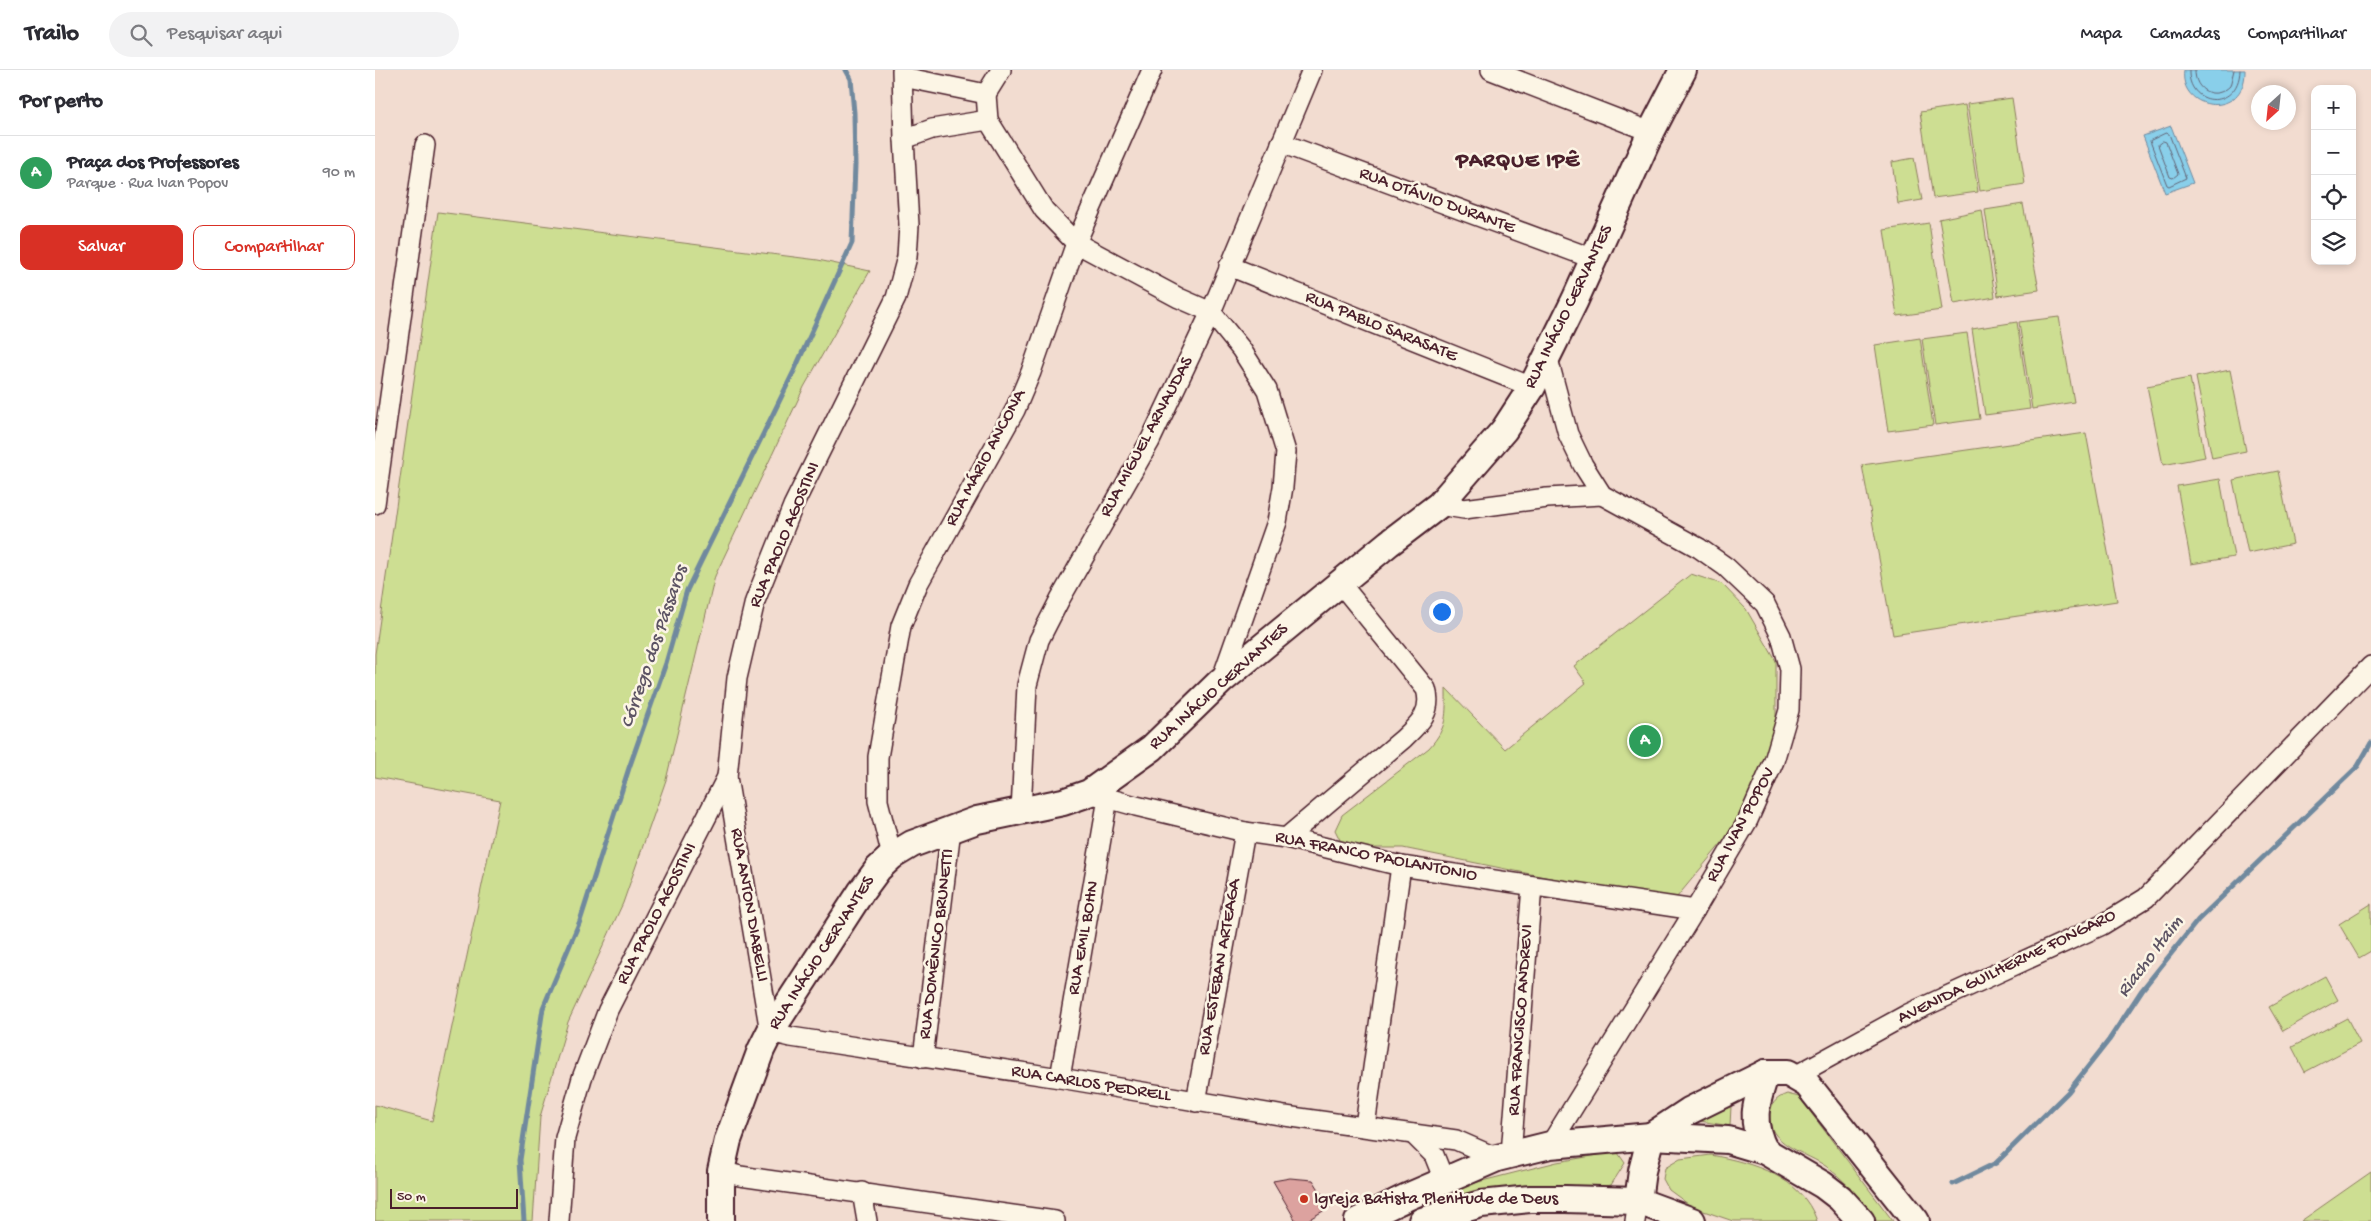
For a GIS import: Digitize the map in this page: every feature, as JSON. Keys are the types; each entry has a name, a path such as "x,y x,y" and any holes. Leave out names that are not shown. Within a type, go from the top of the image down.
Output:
{"main road":[{"name":"RUA INÁCIO CERVANTES","path":"721,1221 721,1170 729,1140 761,1050 770,1032 878,869 892,856 912,844 977,820 1099,795 1152,748 1221,681 1439,505 1503,430 1533,387 1548,359 1651,132 1683,70"},
{"path":"1765,1151 1755,1127 1755,1118 1756,1104 1766,1072"},
{"path":"1637,1211 1641,1171 1651,1136 1689,1111 1766,1072 1795,1076 1807,1084 1916,1221"},
{"path":"1359,1221 1444,1180 1504,1156 1550,1145 1651,1136 1728,1140 1765,1151 1823,1185 1839,1209 1861,1221"},
{"path":"1422,1221 1481,1204 1530,1199 1637,1211 1692,1221"}],"street":[{"path":"1001,70 986,94 988,120 1044,210 1076,242 1179,298 1211,312 1241,349 1267,390 1286,452 1283,487 1277,522 1221,681"},
{"name":"RUA MÁRIO ANCONA","path":"892,856 878,801 877,783 879,757 901,626 918,584 1015,410 1031,372 1076,242 1152,70"},
{"name":"RUA MIGUEL ARNAUDAS","path":"1021,812 1027,685 1039,640 1064,590 1150,441 1211,312 1312,70"},
{"path":"1491,70 1651,132"},
{"path":"903,74 986,94"},
{"name":"RUA PAOLO AGOSTINI","path":"559,1221 565,1138 582,1078 608,1010 727,777 737,678 755,601 793,506 896,298 907,257 909,225 904,138 903,74"},
{"path":"904,138 933,129 988,120"},
{"name":"RUA OTÁVIO DURANTE","path":"1281,143 1594,258"},
{"path":"375,504 425,145"},
{"name":"RUA PABLO SARASATE","path":"1229,266 1533,387"},
{"path":"1439,505 1464,510 1547,498 1602,496 1583,465 1568,434 1548,359"},
{"name":"RUA IVAN POPOV","path":"1550,1145 1695,910 1748,820 1774,761 1789,710 1790,669 1781,636 1765,604 1726,567 1699,548 1602,496"},
{"path":"1286,838 1403,740 1421,722 1428,709 1429,699 1426,689 1340,583"},
{"name":"AVENIDA GUILHERME FONGARO","path":"1795,1076 1908,1014 2103,925 2146,898 2371,666"},
{"name":"RUA ANTON DIABELLI","path":"727,777 770,1032"},
{"name":"RUA FRANCO PAOLANTONIO","path":"1099,795 1245,832 1286,838 1401,866 1695,910"},
{"name":"RUA EMIL BOHN","path":"1060,1078 1099,795"},
{"name":"RUA DOMÊNICO BRUNETTI","path":"923,1058 951,829"},
{"name":"RUA ESTEBAN ARTEAGA","path":"1196,1102 1245,832"},
{"path":"1365,1126 1401,866"},
{"name":"RUA FRANCISCO ANDREVI","path":"1504,1156 1532,886"},
{"name":"RUA CARLOS PEDRELL","path":"770,1032 923,1058 1060,1078 1196,1102 1456,1140 1504,1156"},
{"path":"1413,1134 1433,1155 1444,1180"},
{"path":"721,1170 741,1176 861,1192 1010,1218 1055,1221"},
{"path":"861,1192 867,1221"}],"green space":[{"path":"2012,98 2025,184 1980,191 1967,104"},
{"path":"1965,105 1978,192 1933,198 1920,112"},
{"path":"1914,158 1922,200 1898,204 1892,162"},
{"path":"2023,204 2039,290 1998,296 1985,210"},
{"path":"1982,210 1995,297 1954,304 1939,219"},
{"path":"438,212 818,260 870,271 804,387 715,576 666,780 623,903 568,1022 540,1117 533,1221 375,1221 375,1105 432,1121 500,800 375,777 375,654"},
{"path":"1929,223 1942,310 1897,316 1884,230"},
{"path":"2059,317 2074,402 2032,409 2019,322"},
{"path":"2017,322 2030,409 1985,415 1972,329"},
{"path":"1967,333 1980,419 1935,425 1922,339"},
{"path":"1920,338 1933,425 1888,431 1875,345"},
{"path":"2230,370 2246,451 2212,458 2196,377"},
{"path":"2190,378 2205,457 2163,465 2147,386"},
{"path":"2086,433 2117,601 1893,635 1862,465"},
{"path":"2278,471 2293,544 2248,553 2233,480"},
{"path":"2220,479 2234,557 2191,564 2177,486"},
{"path":"1691,574 1722,584 1746,609 1776,661 1776,745 1736,826 1672,903 1403,848 1376,848 1354,851 1341,842 1335,830 1342,815 1429,748 1440,734 1445,720 1446,688 1505,749 1586,683 1574,666"},
{"path":"2371,904 2371,951 2359,958 2339,924"},
{"path":"2325,976 2338,1000 2283,1031 2269,1007"},
{"path":"2347,1018 2360,1043 2305,1072 2292,1047"},
{"path":"1787,1094 1799,1097 1893,1221 1877,1221 1854,1192 1827,1167 1780,1140 1770,1123 1770,1112 1776,1100"},
{"path":"1731,1106 1730,1126 1700,1121"},
{"path":"1618,1153 1625,1163 1611,1185 1602,1187 1565,1185 1524,1187 1422,1208 1387,1221 1417,1203 1478,1182 1557,1162"},
{"path":"1711,1155 1743,1162 1774,1174 1788,1182 1810,1206 1817,1221 1733,1221 1692,1207 1669,1190 1663,1179 1665,1168 1680,1159"},
{"path":"2371,1172 2371,1221 2301,1221"}],"water":[{"path":"2184,70 2245,70 2242,86 2235,97 2225,103 2213,104 2201,102 2191,95 2185,84"},
{"path":"2171,126 2193,183 2165,193 2143,136"}],"building":[{"name":"Igreja Batista Plenitude de Deus","path":"1290,1178 1313,1180 1330,1207 1306,1221 1296,1221 1273,1181"}],"waterway":[{"name":"Córrego dos Pássaros","path":"524,1221 520,1160 543,1008 580,921 629,768 666,663 687,590 794,371 852,243 855,165 854,113 851,79 846,70"},
{"name":"Riacho Itaim","path":"1953,1184 1996,1163 2068,1092 2109,1040 2142,990 2198,920 2358,766 2371,743"}],"place":[{"name":"Praça dos Professores","path":"1645,741"},
{"name":"Igreja Batista Plenitude de Deus","path":"1304,1199"}],"district":[{"name":"PARQUE IPÊ","path":"1518,162"}]}
